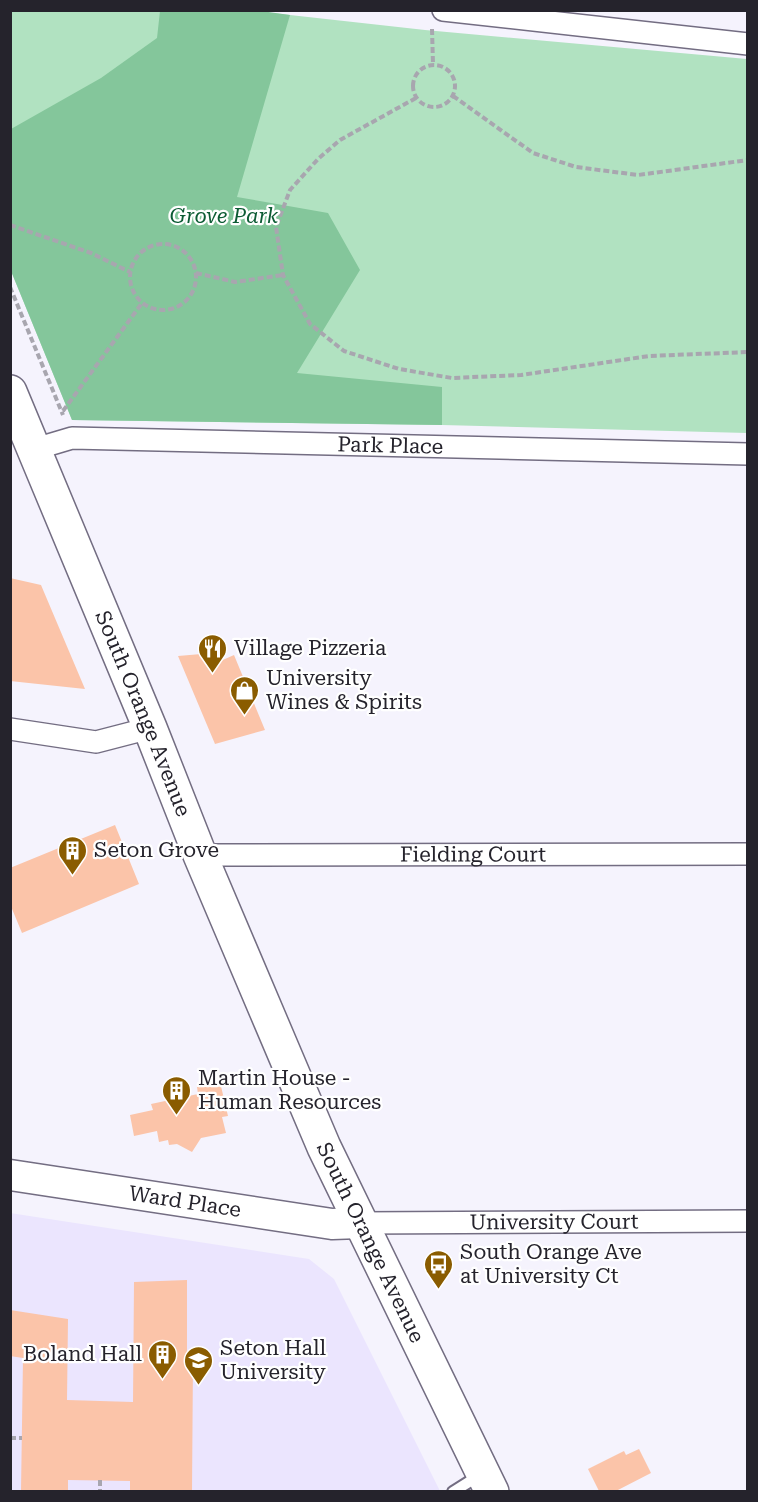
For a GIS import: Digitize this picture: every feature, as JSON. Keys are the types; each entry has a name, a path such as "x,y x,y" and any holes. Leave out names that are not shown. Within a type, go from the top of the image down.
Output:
{"main road":[{"name":"South Orange Avenue","path":"10,392 150,728 200,855 324,1147 487,1482"}],"street":[{"path":"438,16 747,44"},
{"name":"Park Place","path":"34,449 72,438 747,454"},
{"path":"10,729 96,742 150,728"},
{"name":"Fielding Court","path":"200,855 747,854"},
{"name":"Ward Place","path":"10,1175 332,1224 360,1223"},
{"name":"University Court","path":"360,1223 747,1221"}],"lane":[{"path":"453,1491 487,1482"}],"path":[{"path":"433,64 438,16"},
{"path":"433,64 446,67 456,84 453,96 442,106 435,107 421,103 413,92 413,79 421,68 433,64"},
{"path":"453,96 533,153 576,167 638,175 747,160"},
{"path":"416,98 340,140 318,159 290,190 276,227 283,275 310,324 344,351 399,369 452,378 521,375 649,356 747,352"},
{"path":"10,225 91,253 130,272"},
{"path":"170,245 187,255 193,263 196,284 192,294 174,309 152,309 134,294 130,283 130,272 141,252 151,246 170,245"},
{"path":"196,273 235,282 283,275"},
{"path":"10,287 63,413 142,303"},
{"path":"10,1438 22,1438"},
{"path":"100,1480 100,1491"}],"shaded area":[{"name":"Seton Hall University","path":"10,1213 309,1259 334,1279 440,1491 11,1491"}],"green space":[{"path":"254,10 290,15 237,197 328,213 360,270 297,373 442,387 442,425 72,420 11,271 11,129 101,78 157,38 160,11"},
{"name":"Grove Park","path":"10,11 254,11 425,30 747,59 747,433 442,425 72,420 11,271"}],"building":[{"path":"10,578 41,585 85,689 10,681"},
{"path":"213,653 216,663 234,655 265,730 215,744 178,656"},
{"name":"Seton Grove","path":"115,825 139,884 22,933 10,904 10,868"},
{"name":"Martin House - Human Resources","path":"220,1082 228,1116 222,1117 226,1133 201,1138 192,1152 177,1144 169,1145 168,1140 159,1142 157,1131 134,1136 130,1115 153,1110 151,1104 198,1094 197,1087"},
{"name":"Boland Hall","path":"187,1280 187,1360 193,1359 192,1491 130,1491 130,1481 68,1480 68,1491 21,1491 23,1358 10,1356 10,1310 68,1319 67,1400 133,1402 134,1282"},
{"path":"639,1449 651,1473 616,1491 599,1491 588,1469 624,1451 626,1455"}],"place":[{"name":"Village Pizzeria","path":"213,674"},
{"name":"University Wines & Spirits","path":"245,716"},
{"name":"Seton Grove","path":"73,876"},
{"name":"Martin House - Human Resources","path":"177,1116"},
{"name":"South Orange Ave at University Ct","path":"439,1290"},
{"name":"Boland Hall","path":"163,1380"},
{"name":"Seton Hall University","path":"199,1386"}]}
